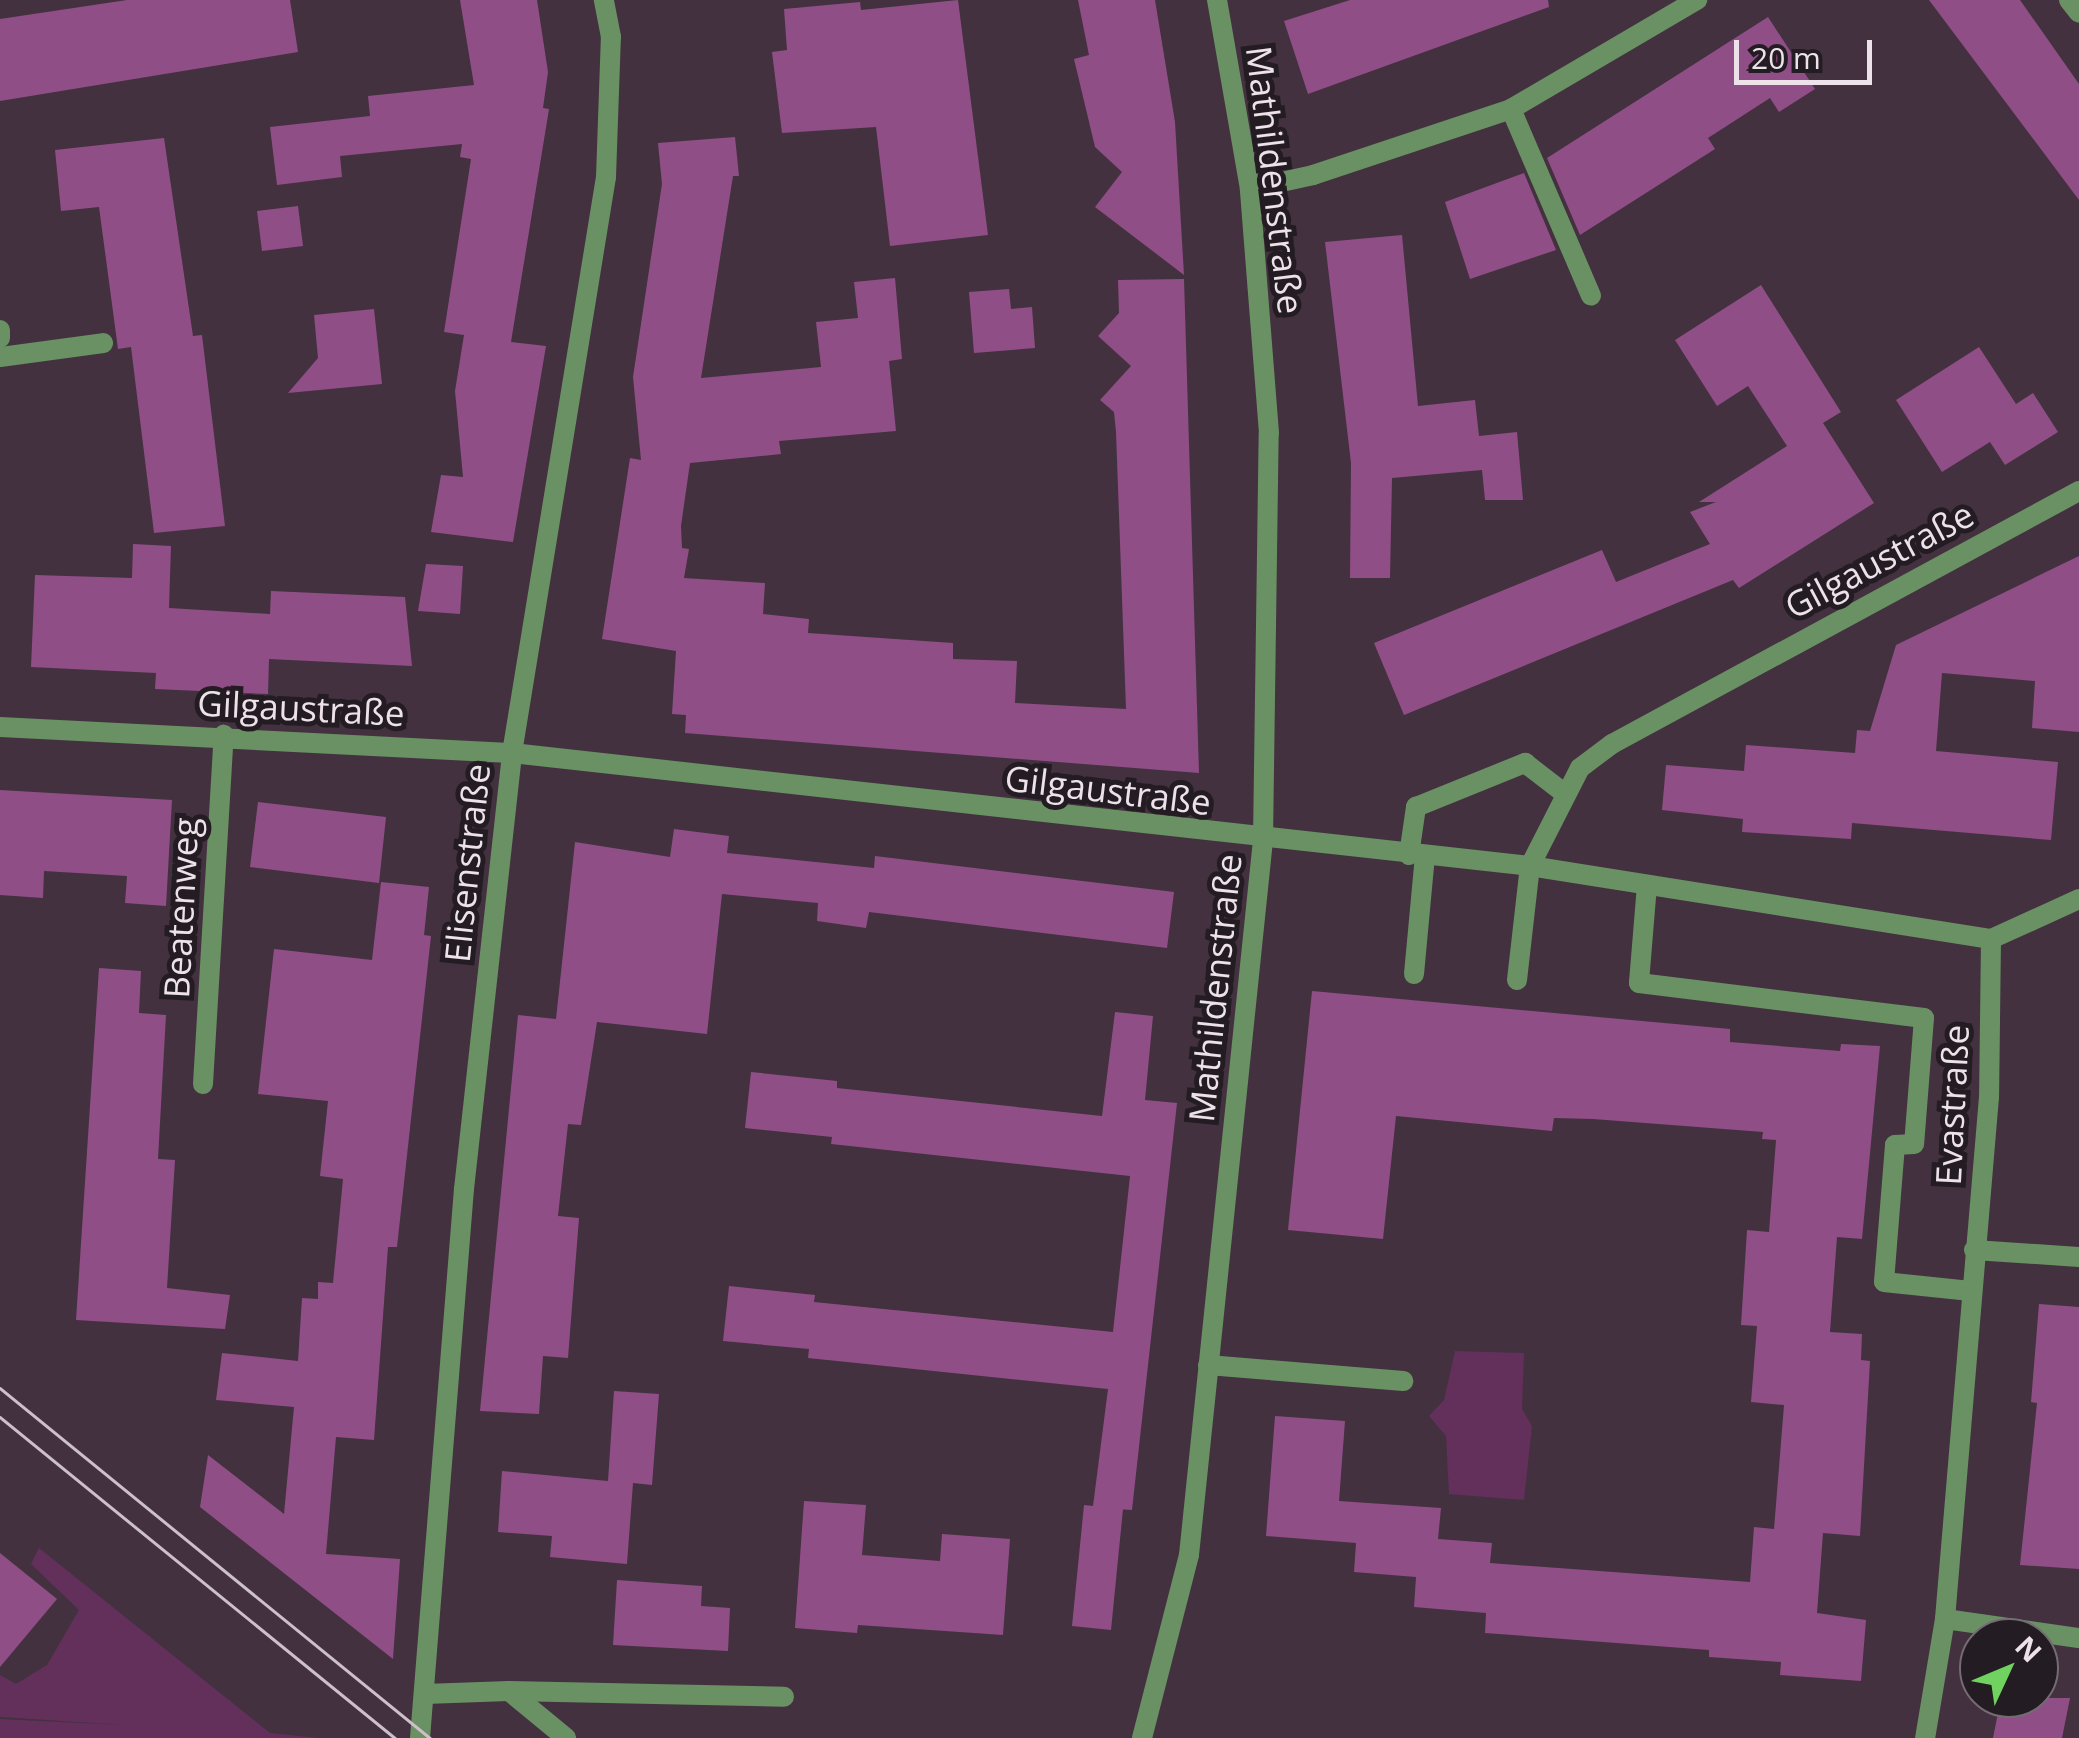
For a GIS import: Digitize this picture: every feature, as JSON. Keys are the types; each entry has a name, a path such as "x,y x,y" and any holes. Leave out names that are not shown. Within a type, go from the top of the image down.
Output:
{"street":[{"name":"Elisenstraße","path":"420,1738 461,1225 512,754 606,177 611,37 604,0"},
{"name":"Mathildenstraße","path":"1142,1738 1188,1555 1263,840 1269,433 1250,189 1216,0"},
{"path":"1250,189 1313,175 1511,109 1697,0"},
{"path":"2069,0 2079,13"},
{"path":"1511,109 1592,296"},
{"path":"0,330 0,338"},
{"path":"0,357 103,343"},
{"name":"Gilgaustraße","path":"0,727 512,754 1263,840 1530,866 1580,768 1612,744 2079,491"},
{"name":"Beatenweg","path":"204,1084 224,736"},
{"path":"1414,974 1416,807 1525,762 1564,793"},
{"path":"1517,980 1530,866 1991,939 2079,899"},
{"path":"1648,885 1639,984 1924,1018 1914,1144 1895,1146 1884,1282 1971,1292"},
{"name":"Evastraße","path":"1925,1738 1945,1619 1988,1097 1991,939"},
{"path":"1974,1250 2079,1257"},
{"path":"1208,1365 1403,1381"},
{"path":"1945,1619 2079,1638"},
{"path":"424,1694 508,1691 652,1699 784,1696"},
{"path":"508,1691 566,1738"}],"shaded area":[{"path":"1455,1351 1524,1353 1522,1409 1532,1426 1524,1500 1449,1494 1446,1436 1429,1416 1444,1400"},
{"path":"39,1548 270,1733 319,1738 0,1738 0,1719 124,1725 0,1717 0,1675 16,1684 47,1665 79,1610 31,1564"}],"building":[{"path":"127,0 290,0 298,52 0,101 0,19"},
{"path":"460,0 537,0 548,72 543,108 549,109 511,342 546,346 513,542 431,532 441,475 463,477 455,391 464,335 444,332 471,159 460,157 462,144 340,156 342,177 277,185 270,127 370,116 368,96 474,85"},
{"path":"958,0 988,235 890,246 876,127 782,133 772,52 787,50 784,9 860,2 861,10"},
{"path":"1078,0 1155,0 1175,122 1184,275 1095,207 1122,172 1095,147 1074,59 1089,55"},
{"path":"1350,0 1548,0 1549,7 1308,94 1284,21"},
{"path":"1929,0 2020,0 2079,84 2079,200"},
{"path":"1768,17 1815,89 1779,112 1770,98 1708,138 1715,149 1580,235 1547,158"},
{"path":"735,137 739,176 733,176 701,378 821,367 816,322 858,318 854,282 895,278 902,359 889,361 896,431 779,441 781,454 690,463 681,526 682,548 689,549 684,578 765,583 763,614 809,619 808,633 953,643 953,659 1017,661 1015,703 1126,709 1116,432 1114,412 1100,400 1131,366 1098,336 1119,313 1118,280 1184,279 1199,773 685,733 686,715 672,714 676,651 602,639 630,458 641,460 633,377 662,184 658,143"},
{"path":"164,138 193,336 202,335 225,526 154,533 131,347 118,349 99,207 61,211 55,150"},
{"path":"1524,173 1556,250 1470,279 1445,202"},
{"path":"298,206 303,246 262,251 257,211"},
{"path":"1402,235 1418,406 1475,400 1479,436 1517,432 1523,500 1485,500 1482,470 1392,478 1390,578 1350,578 1351,463 1325,242"},
{"path":"1761,285 1841,412 1823,423 1874,503 1739,588 1733,580 1404,715 1374,643 1602,550 1616,582 1710,544 1690,512 1716,502 1699,502 1787,446 1748,386 1717,406 1675,340"},
{"path":"1009,289 1011,309 1032,307 1035,348 974,353 969,292"},
{"path":"374,309 382,384 288,393 318,358 314,315"},
{"path":"1979,347 2016,404 2033,393 2058,432 2005,465 1990,442 1942,472 1896,400"},
{"path":"133,544 171,546 169,608 270,614 271,591 405,597 412,666 269,659 268,694 155,689 156,673 31,667 35,575 132,578"},
{"path":"2079,556 2079,732 2032,728 2035,681 1942,673 1936,751 2058,762 2051,840 1852,823 1851,839 1742,832 1743,819 1662,810 1666,765 1744,771 1746,745 1855,753 1857,730 1870,731 1896,645"},
{"path":"426,564 463,566 460,614 418,611"},
{"path":"0,790 172,800 166,906 125,903 127,876 44,871 43,898 0,895"},
{"path":"258,802 386,817 379,883 250,867"},
{"path":"674,829 729,836 727,853 874,868 875,856 1174,892 1167,948 869,912 866,928 817,921 818,903 722,894 707,1034 597,1022 581,1125 568,1124 558,1216 579,1218 568,1358 543,1356 539,1414 480,1411 518,1015 556,1019 575,842 670,857"},
{"path":"381,882 429,887 424,935 431,936 397,1247 388,1247 374,1440 336,1437 326,1554 400,1559 393,1659 200,1507 208,1455 284,1514 294,1407 216,1400 222,1353 298,1361 302,1298 318,1299 318,1282 333,1283 343,1179 320,1176 328,1101 258,1094 274,949 372,960"},
{"path":"99,968 141,971 139,1013 166,1015 158,1159 175,1160 167,1288 230,1295 225,1329 76,1320"},
{"path":"1312,991 1730,1029 1730,1042 1840,1051 1841,1044 1880,1046 1862,1239 1837,1237 1830,1332 1862,1334 1861,1360 1870,1361 1860,1536 1823,1533 1817,1613 1866,1620 1861,1681 1780,1675 1781,1662 1709,1657 1709,1650 1485,1633 1486,1613 1414,1607 1416,1577 1354,1572 1356,1543 1266,1536 1275,1416 1345,1421 1339,1501 1441,1508 1438,1539 1492,1543 1490,1563 1750,1582 1754,1527 1774,1529 1784,1405 1751,1402 1757,1326 1741,1325 1747,1230 1769,1232 1776,1140 1762,1139 1763,1132 1593,1119 1554,1118 1552,1131 1396,1116 1383,1239 1288,1230"},
{"path":"1115,1012 1153,1016 1145,1100 1177,1103 1132,1510 1123,1509 1111,1630 1072,1626 1084,1505 1093,1506 1108,1389 808,1358 809,1349 723,1341 729,1286 815,1295 814,1302 1113,1332 1130,1176 831,1144 832,1137 745,1128 751,1072 837,1081 837,1088 1102,1116"},
{"path":"2039,1304 2079,1307 2079,1569 2020,1565 2037,1403 2031,1402"},
{"path":"614,1391 659,1394 652,1485 633,1483 627,1564 550,1557 552,1536 498,1532 502,1471 608,1481"},
{"path":"804,1501 866,1505 862,1555 940,1561 942,1534 1010,1539 1003,1635 858,1625 857,1633 795,1628"},
{"path":"0,1553 57,1599 0,1667"},
{"path":"617,1580 702,1586 701,1606 730,1608 728,1651 613,1645"},
{"path":"2059,1698 2070,1698 2062,1738 1993,1738 1997,1718 2059,1718"}],"tram line":[{"path":"0,1388 430,1738"},
{"path":"0,1417 395,1738"}]}
